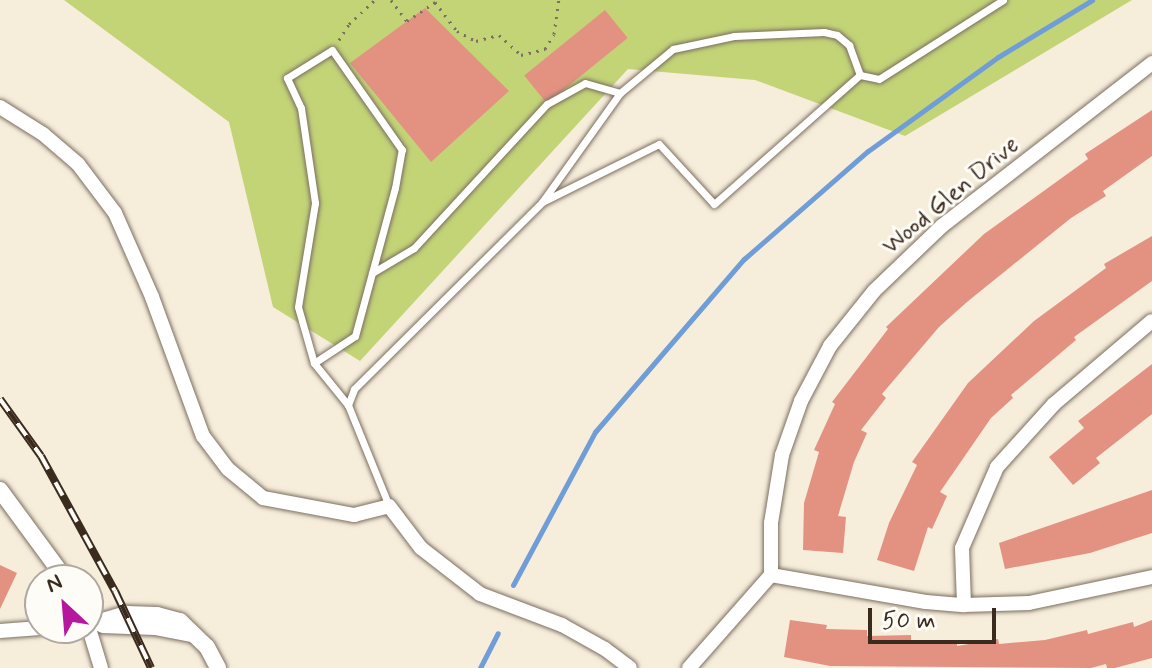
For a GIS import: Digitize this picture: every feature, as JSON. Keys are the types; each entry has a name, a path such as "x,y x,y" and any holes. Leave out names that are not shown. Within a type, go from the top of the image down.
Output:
{"street":[{"name":"Wood Glen Drive","path":"771,575 771,523 782,455 801,401 830,346 874,291 942,226 1152,63"},
{"path":"0,107 43,134 78,164 115,213 152,297 203,436 228,469 263,498 354,515 389,506 421,548 480,594 562,625 605,649 630,668"},
{"path":"964,605 962,548 997,467 1054,404 1152,321"},
{"path":"0,490 54,564"},
{"path":"689,668 771,575 926,602 964,605 1029,603 1152,577"},
{"path":"104,619 126,614 157,615 180,621 207,647 218,668"},
{"path":"0,631 24,629"},
{"path":"95,644 101,668"}],"lane":[{"path":"860,75 879,79 1003,0"},
{"path":"348,405 354,389 542,202 620,93 673,49 734,36 824,32 837,35 849,45 860,75"},
{"path":"314,363 355,336 402,150 332,50 287,78 301,108 315,203 298,307 314,363 348,405 389,506"},
{"path":"542,202 659,144 714,204 860,75"},
{"path":"372,273 414,248 547,104 585,83 620,93"}],"path":[{"path":"332,50 349,24 375,0"},
{"path":"391,0 407,21 435,2 457,31 476,41 499,35 521,55 545,49 554,34 559,0"}],"green space":[{"path":"64,0 1132,0 905,136 755,80 628,69 360,361 273,307 229,122"}],"building":[{"path":"425,8 509,91 431,162 350,63"},
{"path":"605,10 628,38 547,103 524,75"},
{"path":"1152,110 1152,156 1103,191 1106,196 1071,218 967,302 939,327 882,394 886,398 861,430 867,433 854,462 838,516 846,517 843,553 803,550 804,503 819,452 814,450 835,404 832,402 888,329 886,327 984,234 1088,159 1085,154"},
{"path":"1152,236 1152,281 1074,337 1076,340 1011,395 1013,398 991,418 940,492 947,496 932,529 928,527 914,571 877,560 889,523 917,465 912,462 968,383 1034,321 1106,268 1104,264"},
{"path":"1152,364 1152,414 1096,458 1100,463 1073,485 1049,457 1084,428 1078,421"},
{"path":"1152,490 1152,533 1090,553 1005,569 999,543"},
{"path":"0,565 17,573 0,609"},
{"path":"790,620 827,625 826,629 867,630 867,636 911,635 911,643 957,646 998,639 999,644 1045,640 1087,630 1088,634 1133,622 1134,627 1152,620 1152,658 1115,668 1107,668 1106,664 1091,668 830,666 784,657"}],"waterway":[{"path":"513,585 595,432 744,259 868,151 998,57 1092,0"},
{"path":"480,668 498,633"}],"railway":[{"path":"0,399 41,456 115,591 151,668"}]}
